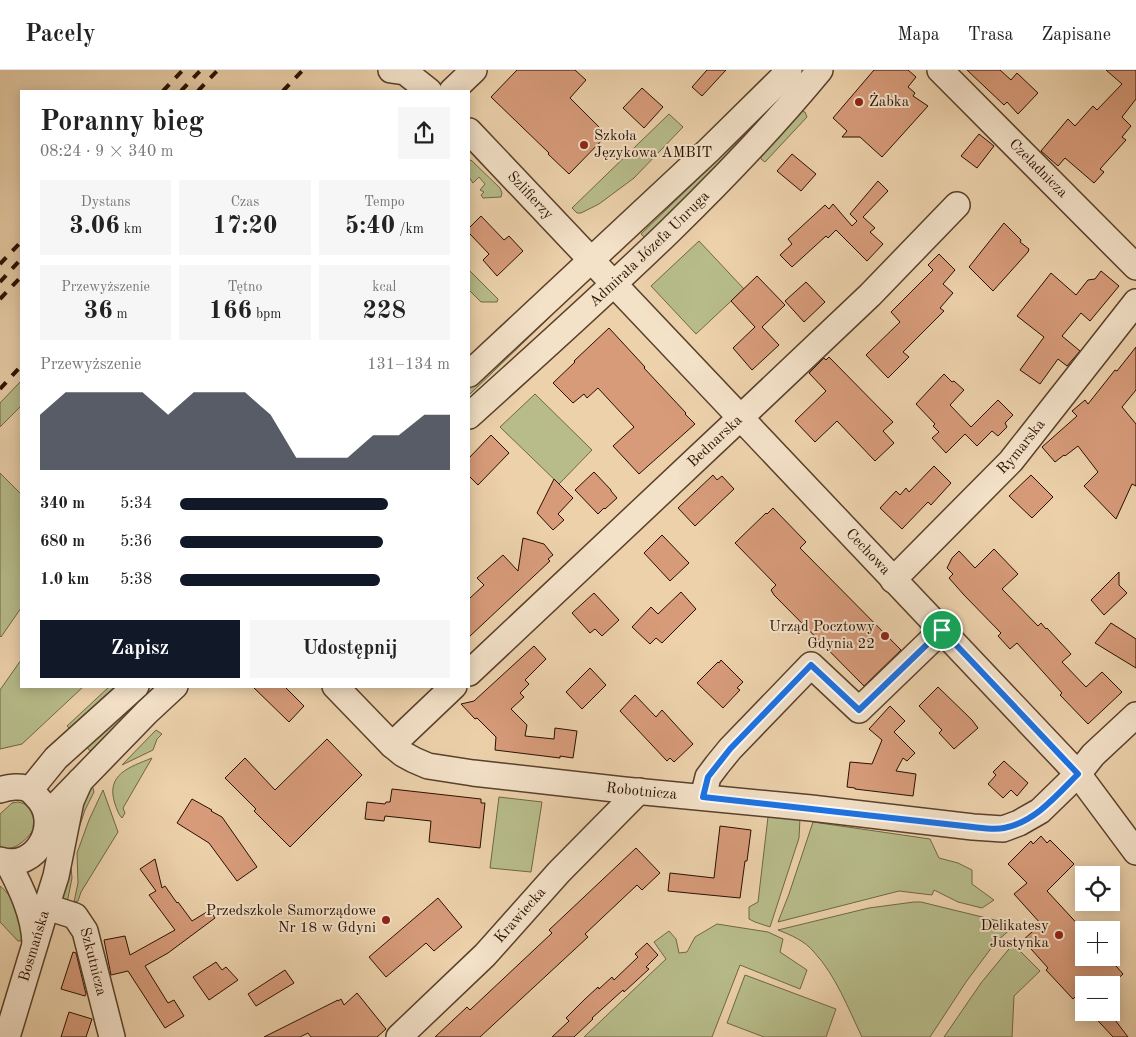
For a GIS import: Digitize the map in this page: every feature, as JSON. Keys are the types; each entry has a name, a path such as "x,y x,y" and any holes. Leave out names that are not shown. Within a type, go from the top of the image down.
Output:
{"street":[{"path":"390,70 405,72 428,90"},
{"path":"453,90 474,70"},
{"name":"Admirała Józefa Unruga","path":"470,373 709,150 789,70"},
{"name":"Admirała Józefa Unruga","path":"470,415 614,283 690,210 738,161 820,70"},
{"name":"Czeladnicza","path":"940,70 1136,267"},
{"name":"Szlifierzy","path":"471,139 592,259"},
{"name":"Bednarska","path":"470,672 870,295 957,205"},
{"name":"Cechowa","path":"592,259 634,306 1078,774 1136,852"},
{"name":"Rymarska","path":"893,580 1011,461 1136,302"},
{"path":"703,797 708,777 721,760 811,665 859,710 942,630"},
{"path":"30,790 56,758 134,688"},
{"path":"47,815 173,688"},
{"name":"Robotnicza","path":"337,688 392,745 403,754 428,766 639,791 1003,829 1019,823 1040,811 1078,774 1093,755 1136,715"},
{"path":"392,745 452,688"},
{"path":"45,912 56,876 71,801 80,780"},
{"path":"0,790 11,787 30,790 40,800 47,815 46,835 34,853 23,860 4,861 26,901 33,927 35,944"},
{"name":"Krawiecka","path":"399,1037 485,955 538,894 639,791"},
{"name":"Bosmańska","path":"6,1037 45,912 34,853"},
{"name":"Szkutnicza","path":"45,912 75,916 85,931 112,1037"}],"green space":[{"path":"802,70 810,70 722,164 644,237 641,234 754,125"},
{"path":"800,111 805,112 807,117 765,162 761,159 761,152"},
{"path":"669,114 683,127 634,178 599,204 581,213 577,213 572,208"},
{"path":"470,160 500,188 501,197 483,198 481,195 484,192 480,190 485,184 479,177 473,183 470,178"},
{"path":"699,241 744,289 696,334 651,286"},
{"path":"470,271 498,299 497,302 481,302 470,291"},
{"path":"546,312 551,316 470,394 470,386"},
{"path":"20,382 20,407 0,427 0,403"},
{"path":"535,394 592,450 559,484 500,427"},
{"path":"0,473 20,493 20,609 0,636"},
{"path":"20,661 20,688 82,688 22,744 0,749 0,690"},
{"path":"108,688 122,688 73,732 67,726"},
{"path":"148,688 155,688 90,751 86,746"},
{"path":"156,730 162,734 157,739 153,750 122,765"},
{"path":"152,758 123,808 125,813 122,818 115,804 113,785 122,773"},
{"path":"89,784 94,792 85,810 70,855 72,878 67,903 60,897 76,803"},
{"path":"103,790 118,832 81,892 78,901 74,902 78,883 77,853"},
{"path":"499,797 542,802 531,872 490,868"},
{"path":"18,802 31,808 35,828 20,844 11,848 0,848 0,814 12,803"},
{"path":"768,817 800,818 799,838 770,927 749,919 749,907 758,902"},
{"path":"813,822 930,839 939,858 958,863 972,870 972,884 994,900 982,908 958,902 934,890 932,895 899,891 778,922"},
{"path":"0,886 11,897 18,911 22,926 21,941 18,941 0,922"},
{"path":"921,902 1015,925 995,943 966,982 930,1037 862,1037 841,993 822,961 802,942 778,930 869,908"},
{"path":"717,924 768,932 783,939 780,952 807,970 800,989 740,965 712,1037 584,1037 666,959 654,942 669,931 676,939 679,953 687,952 695,937"},
{"path":"1013,944 1040,971 1014,996 1012,1037 944,1037 981,983"},
{"path":"745,975 836,1009 826,1037 764,1037 727,1023"}],"building":[{"path":"517,70 575,70 586,80 570,98 607,135 569,174 491,97"},
{"path":"707,70 726,70 702,96 692,87"},
{"path":"874,70 908,70 916,77 908,87 915,93 913,96 928,106 882,157 860,137 842,137 847,131 833,118"},
{"path":"967,70 1000,70 1011,80 1017,73 1038,93 1018,114 1007,102 1004,105"},
{"path":"1106,70 1136,70 1136,99 1122,117 1131,126 1122,137 1126,140 1100,169 1104,172 1094,183 1065,158 1058,166 1041,151 1068,119 1075,126 1093,106 1097,110 1122,84"},
{"path":"642,88 663,107 644,128 623,108"},
{"path":"979,134 994,146 977,168 961,156"},
{"path":"792,154 816,174 801,191 777,171"},
{"path":"878,181 888,191 863,217 875,228 870,232 883,244 867,261 836,230 828,238 826,236 792,267 780,255 792,244 788,239 825,205 829,209 833,204 852,226 857,221 850,214"},
{"path":"481,216 504,240 509,236 523,251 497,276 483,260 489,254 470,234 470,227"},
{"path":"1004,223 1021,240 1020,242 1029,249 993,291 969,267"},
{"path":"939,254 955,270 943,284 953,293 940,308 944,311 903,352 909,357 888,378 866,355 900,322 891,312 933,270 928,265"},
{"path":"1101,271 1119,286 1090,321 1081,313 1062,336 1080,351 1067,366 1058,359 1040,384 1020,370 1044,337 1017,316 1051,273 1076,295 1088,280 1095,279"},
{"path":"757,276 785,305 762,327 779,345 752,370 733,348 755,327 731,301"},
{"path":"806,282 825,302 804,322 785,301"},
{"path":"609,328 695,424 639,474 613,446 634,427 598,388 587,398 584,394 573,403 553,383"},
{"path":"1136,347 1136,390 1122,407 1136,424 1136,486 1132,484 1116,519 1084,486 1098,472 1078,446 1055,462 1042,447 1077,416 1072,411 1085,400 1088,404"},
{"path":"829,357 893,422 883,431 894,443 875,461 837,421 815,442 795,421 826,391 809,373 824,358 826,360"},
{"path":"944,374 964,390 950,405 971,427 998,400 1013,415 1005,423 1007,427 998,436 992,431 977,446 965,434 946,453 932,438 939,432 933,426 935,424 916,404"},
{"path":"491,435 509,453 478,485 470,477 470,457"},
{"path":"934,466 951,483 931,505 928,502 902,529 880,508 896,491 900,495 906,488 909,492"},
{"path":"594,472 617,498 598,514 575,490"},
{"path":"713,475 717,480 722,476 734,489 695,526 678,508"},
{"path":"1031,475 1053,497 1032,518 1009,496"},
{"path":"554,479 573,498 558,514 564,520 553,530 537,513"},
{"path":"773,508 806,542 800,548 901,650 864,686 774,595 771,590 776,585 735,543"},
{"path":"662,535 689,563 670,581 644,553"},
{"path":"523,538 544,544 553,555 548,559 550,561 470,636 470,598 484,585 477,578 503,555 518,571"},
{"path":"994,549 1018,574 1002,589 1038,626 1041,623 1047,628 1071,654 1062,662 1086,687 1102,672 1122,692 1088,724 1060,695 1062,693 1017,643 1010,649 998,636 1001,633 949,578 953,574 947,568 952,558 959,551 975,568"},
{"path":"1119,572 1119,585 1127,593 1104,615 1091,600"},
{"path":"681,592 696,609 662,643 656,638 650,644 632,627 651,607 658,614"},
{"path":"594,593 619,620 602,636 595,629 590,633 572,613"},
{"path":"1111,623 1136,639 1136,668 1095,643"},
{"path":"534,646 546,659 525,680 529,684 520,693 524,697 511,709 527,725 525,736 554,739 555,728 577,731 573,758 495,750 496,737 461,704 474,701"},
{"path":"721,660 743,682 737,688 740,690 723,708 697,683"},
{"path":"590,668 606,685 582,709 566,692"},
{"path":"938,687 978,728 954,749 939,733 942,730 919,706"},
{"path":"254,688 286,688 304,706 289,722"},
{"path":"635,695 656,717 662,710 693,744 674,762 670,758 667,761 620,711"},
{"path":"890,706 905,721 894,732 915,753 907,761 903,758 896,771 916,774 913,796 847,787 850,762 872,764 882,740 869,729"},
{"path":"327,739 362,775 290,847 254,811 256,809 225,778 245,758 275,790"},
{"path":"1004,761 1028,783 1017,796 1011,790 1003,798 988,784 996,775 993,772"},
{"path":"392,789 481,799 481,803 485,803 480,848 429,842 431,821 385,816 384,821 365,819 367,802 385,804 390,802"},
{"path":"192,799 222,817 257,867 237,881 209,843 177,823"},
{"path":"720,826 751,830 740,898 668,891 670,873 714,878"},
{"path":"1041,836 1047,843 1050,840 1074,864 1047,891 1075,921 1075,966 1116,966 1123,974 1120,977 1075,976 1075,997 1073,999 1046,970 1048,968 1023,940 1041,924 1014,894 1027,883 1008,864 1031,841 1033,844"},
{"path":"636,848 660,873 642,890 637,885 585,934 588,937 480,1037 435,1037 467,1007 470,1010 552,933 549,930"},
{"path":"155,859 162,888 165,886 192,921 210,910 215,918 168,953 145,966 168,1003 174,1000 184,1016 165,1028 128,971 111,975 104,940 125,936 130,955 175,930 149,895 156,891 140,869"},
{"path":"438,898 462,927 434,951 426,943 386,977 369,957"},
{"path":"647,943 658,955 646,967 649,969 592,1018 574,1037 552,1037 569,1021 566,1018 585,999 612,977 614,980 638,957 635,954"},
{"path":"73,952 76,953 85,996 61,989"},
{"path":"216,962 222,970 226,967 238,980 209,1000 193,977"},
{"path":"285,970 294,983 256,1006 248,994"},
{"path":"357,993 386,1029 377,1037 311,1037 308,1033 300,1037 264,1037 338,1000 341,999 344,1005"},
{"path":"69,1012 92,1019 86,1037 61,1037"},
{"path":"1098,1021 1116,1021 1128,1037 1113,1037"}],"railway":[{"path":"164,90 183,70"},
{"path":"182,90 201,70"},
{"path":"199,90 218,70"},
{"path":"284,90 303,70"},
{"path":"0,264 20,243"},
{"path":"0,282 20,260"},
{"path":"0,299 20,278"},
{"path":"0,389 20,367"}],"place":[{"name":"Żabka","path":"859,102"},
{"name":"Szkoła Językowa AMBIT","path":"584,145"},
{"name":"Urząd Pocztowy Gdynia 22","path":"885,636"},
{"name":"Przedszkole Samorządowe Nr 18 w Gdyni","path":"386,920"},
{"name":"Delikatesy Justynka","path":"1059,935"}],"route":[{"path":"942,630 1078,774 1040,811 1019,823 1003,829 703,797 708,777 730,749 811,665 859,710 942,630"}]}
